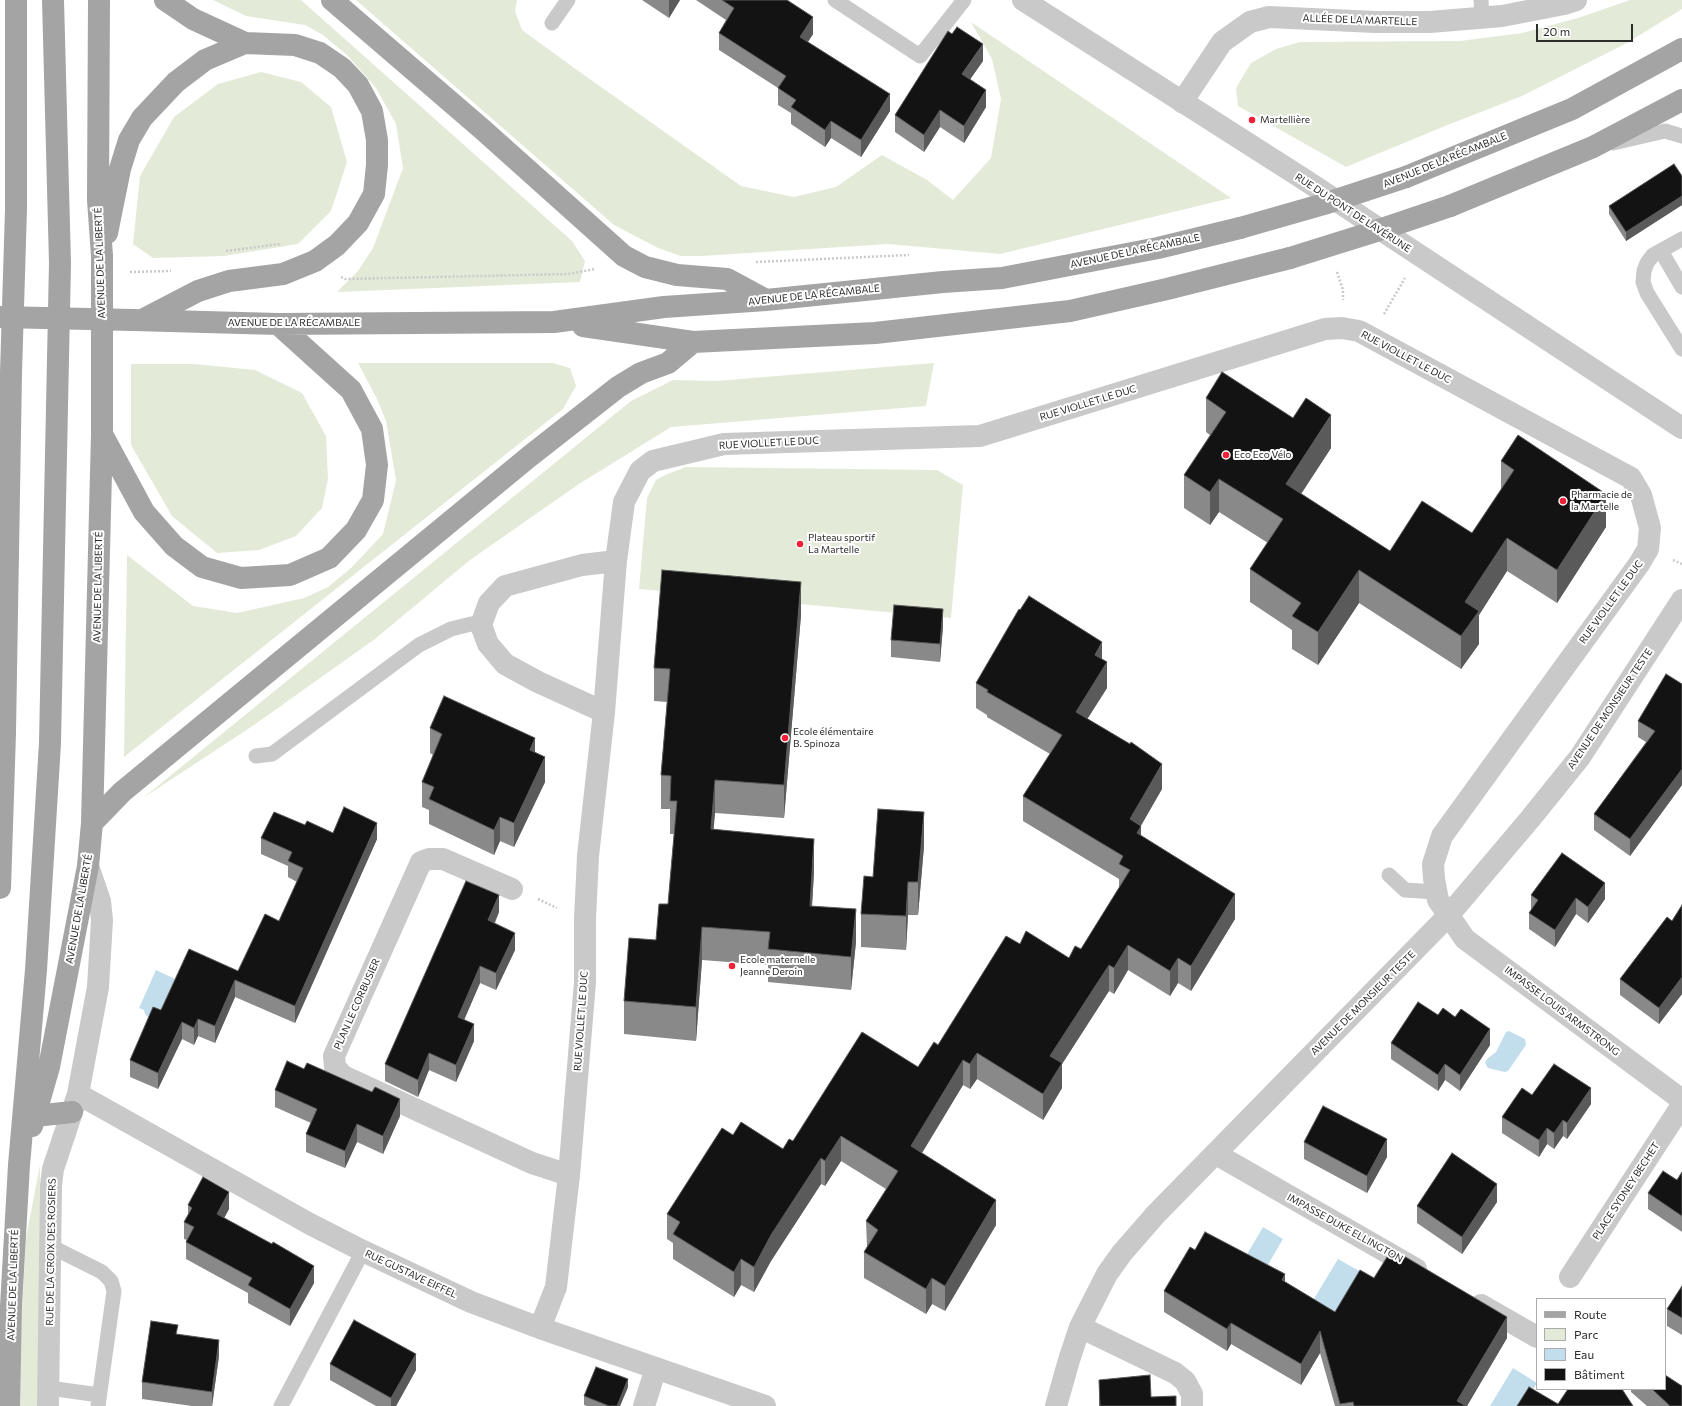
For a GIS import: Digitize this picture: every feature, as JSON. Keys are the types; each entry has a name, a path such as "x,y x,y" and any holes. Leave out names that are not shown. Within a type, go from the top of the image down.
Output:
{"main road":[{"path":"0,888 1,800 5,733 11,373 16,210 16,0"},
{"name":"AVENUE DE LA LIBERTÉ","path":"9,1406 18,1165 36,970 50,743 60,263 53,0"},
{"name":"AVENUE DE LA LIBERTÉ","path":"18,1165 35,1116 49,1067 88,866 92,823 102,434 102,256 98,200 100,0"},
{"path":"165,0 193,19 246,44"},
{"path":"332,0 482,129 624,256 645,267 677,275 727,279 766,300"},
{"path":"102,256 120,169 129,140 142,118 176,82 205,60 246,44 295,45 320,54 342,68 358,85 372,111 377,140 377,165 374,194 358,223 337,244 315,261 284,274 229,281 198,291 138,320"},
{"name":"AVENUE DE LA RÉCAMBALE","path":"0,317 278,324 554,322 664,307 766,300 943,282 1002,278 1158,248 1240,228 1324,204 1406,177 1572,109 1682,49"},
{"name":"AVENUE DE LA RÉCAMBALE","path":"554,322 693,342 875,333 1070,311 1167,289 1290,258 1450,206 1593,147 1682,100"},
{"path":"102,434 144,512 174,546 202,567 241,578 269,577 290,575 330,558 356,530 373,500 377,465 372,429 351,390 278,324"},
{"path":"92,823 122,792 530,456 618,387 641,373 668,363 693,342"},
{"path":"35,1116 75,1103"}],"street":[{"name":"RUE DU PONT DE LAVÉRUNE","path":"1023,0 1296,175 1682,428"},
{"name":"ALLÉE DE LA MARTELLE","path":"1182,102 1222,42 1250,22 1269,17 1375,22 1430,22 1481,9 1530,11 1576,0"},
{"name":"RUE VIOLLET LE DUC","path":"540,1328 556,1286 568,1175 585,982 585,919 588,856 604,712 616,561 624,502 640,471 653,461 724,444 980,436 1325,329 1342,328 1359,331 1371,337 1631,478 1641,494 1650,528 1648,549 1639,564 1442,836 1433,864 1438,900 1448,916"},
{"path":"604,712 538,682 505,664 488,644 481,625 489,602 505,586 582,565 616,561"},
{"name":"AVENUE DE MONSIEUR TESTE","path":"1056,1406 1068,1360 1080,1327 1107,1274 1122,1253 1156,1214 1448,916 1580,757 1682,600"},
{"name":"PLAN LE CORBUSIER","path":"521,893 443,859 429,859 421,862 334,1056 335,1067 343,1076 532,1163 568,1175"},
{"name":"RUE DE LA CROIX DES ROSIERS","path":"48,1397 51,1185 53,1169 75,1103 98,987 102,920 100,901 88,866"},
{"name":"IMPASSE LOUIS ARMSTRONG","path":"1448,916 1465,939 1682,1100"},
{"name":"RUE GUSTAVE EIFFEL","path":"75,1103 363,1251 471,1302 540,1328 765,1406"},
{"name":"PLACE SYDNEY BECHET","path":"1570,1277 1682,1105"},
{"name":"IMPASSE DUKE ELLINGTON","path":"1216,1154 1435,1279"},
{"path":"1462,1295 1536,1336"},
{"path":"1080,1327 1175,1373 1185,1381 1192,1394 1192,1406"},
{"path":"644,1406 656,1368"}],"lane":[{"path":"552,23 568,0"},
{"path":"835,0 920,56 964,0"},
{"path":"1593,147 1665,131 1682,136"},
{"path":"1682,239 1653,255 1647,263 1643,282 1647,293 1682,349"},
{"path":"1661,251 1682,287"},
{"path":"256,756 272,754 419,645 451,629 471,624 481,625"},
{"path":"1389,875 1405,890 1436,892"},
{"path":"48,1397 99,1400 114,1291 111,1281 102,1272 50,1246"},
{"path":"280,1406 363,1251"}],"path":[{"path":"1371,337 1418,255"},
{"path":"521,893 585,919"}],"green space":[{"path":"213,0 301,0 572,241 585,261 580,282 337,292 358,271 373,248 403,168 396,124 376,88 348,56 323,35 305,25 246,16"},
{"path":"356,0 517,0 515,11 522,30 577,70 741,186 794,197 836,187 882,155 927,180 953,200 991,158 1001,99 992,59 971,22 1231,198 1000,254 888,244 702,256 681,256 658,248 614,225"},
{"path":"1630,0 1682,0 1682,9 1627,43 1522,96 1346,167 1238,106 1236,88 1251,63 1276,49 1300,42 1460,41 1522,33 1578,18"},
{"path":"261,72 301,82 331,107 347,162 331,211 298,244 224,256 153,258 133,244 140,176 174,117 218,84"},
{"path":"358,363 553,363 570,368 576,386 563,409 124,757 127,555 193,606 237,613 304,598 328,587 351,568 383,534 396,480 386,421 377,399"},
{"path":"934,363 926,406 671,427 579,484 470,560 375,639 254,725 143,798 631,401 673,380 716,381"},
{"path":"131,364 194,364 255,370 302,393 326,436 328,479 322,508 296,536 259,550 217,553 172,516 131,445"},
{"name":"Plateau sportif La Martelle","path":"686,467 937,470 963,485 951,618 639,589 647,498 656,480"},
{"path":"40,1165 39,1406 19,1406 20,1348 26,1238"}],"water":[{"path":"156,970 175,979 159,1016 148,1017 144,1010 139,1008"},
{"path":"1509,1031 1525,1039 1526,1045 1508,1071 1505,1072 1488,1068 1485,1063 1487,1059 1496,1052 1506,1032"},
{"path":"1263,1227 1283,1239 1259,1280 1239,1268"},
{"path":"1338,1259 1361,1272 1335,1316 1312,1302"},
{"path":"1513,1368 1536,1382 1523,1406 1490,1406"}],"building":[{"path":"722,0 787,0 813,17 800,37 890,94 861,140 831,121 825,130 791,107 796,100 778,88 786,76 719,33 734,8"},
{"path":"957,27 983,44 962,74 986,90 964,126 940,110 924,135 895,115 948,31 952,34"},
{"path":"1674,164 1682,176 1682,196 1626,232 1609,206"},
{"path":"1222,372 1293,418 1306,398 1331,415 1286,484 1390,551 1422,501 1472,533 1514,470 1501,461 1518,435 1606,494 1557,570 1507,538 1465,602 1479,611 1461,636 1359,570 1318,632 1292,616 1301,603 1250,569 1283,519 1219,479 1210,492 1184,475 1226,412 1206,398"},
{"path":"662,570 801,582 784,785 715,780 711,829 814,839 810,906 856,909 851,957 768,949 770,932 702,927 696,1007 624,1001 629,938 656,940 659,904 668,904 677,801 670,801 671,776 661,775 670,669 654,668"},
{"path":"1029,596 1102,642 1095,655 1107,662 1076,712 1130,744 1131,742 1162,764 1130,819 1141,826 1137,833 1235,894 1191,966 1178,958 1170,971 1128,945 1114,968 1109,965 1050,1056 1062,1063 1043,1094 977,1053 970,1064 963,1060 911,1146 996,1200 945,1286 932,1278 926,1289 864,1252 878,1230 866,1221 898,1171 841,1136 825,1161 821,1158 771,1235 754,1267 741,1259 734,1272 673,1234 680,1222 667,1214 722,1128 733,1135 741,1122 783,1149 789,1139 793,1141 862,1032 918,1067 934,1042 938,1045 1006,936 1020,944 1026,931 1069,958 1075,946 1081,949 1130,870 1119,864 1123,856 1023,796 1062,735 987,692 988,690 976,683 1019,609 1020,610"},
{"path":"894,605 943,609 940,644 891,640"},
{"path":"1666,674 1682,684 1682,769 1630,839 1594,814 1655,731 1638,721"},
{"path":"444,696 535,738 530,750 545,757 514,823 500,817 494,830 429,799 434,787 422,782 442,734 430,728"},
{"path":"344,807 377,823 295,1006 235,980 215,1026 198,1019 194,1028 182,1022 158,1073 130,1060 153,1007 161,1010 189,949 238,971 265,914 279,921 303,868 288,861 292,852 261,838 274,812 305,825 307,821 333,833"},
{"path":"878,809 924,812 918,882 908,882 906,916 861,914 864,876 873,877"},
{"path":"1562,853 1605,883 1588,907 1576,898 1555,930 1529,913 1538,900 1531,895"},
{"path":"466,881 499,895 488,920 515,933 496,973 480,966 458,1017 474,1024 456,1065 429,1053 418,1080 385,1064"},
{"path":"1682,905 1682,977 1659,1008 1620,979 1667,917 1672,921"},
{"path":"1418,1002 1438,1015 1443,1008 1455,1017 1461,1009 1490,1029 1460,1075 1445,1064 1438,1075 1391,1043"},
{"path":"287,1061 304,1069 307,1063 372,1092 375,1087 400,1099 383,1136 357,1124 345,1151 306,1134 317,1109 275,1090"},
{"path":"1554,1064 1591,1088 1567,1123 1563,1120 1554,1133 1547,1128 1539,1140 1502,1117 1522,1088 1532,1095"},
{"path":"1323,1106 1387,1139 1367,1176 1304,1142"},
{"path":"1452,1153 1497,1184 1462,1237 1417,1206"},
{"path":"1663,1171 1677,1180 1682,1172 1682,1216 1648,1193"},
{"path":"203,1177 229,1192 217,1214 272,1244 273,1242 314,1266 290,1309 248,1285 252,1278 186,1242 194,1227 184,1222 192,1208 188,1205"},
{"path":"1205,1232 1285,1274 1282,1280 1335,1312 1360,1270 1374,1278 1392,1249 1507,1317 1457,1401 1466,1406 1354,1406 1353,1402 1340,1404 1320,1331 1301,1364 1231,1323 1227,1329 1164,1291 1190,1247 1195,1250"},
{"path":"1682,1286 1682,1318 1667,1309"},
{"path":"354,1320 416,1354 391,1398 330,1364"},
{"path":"151,1321 178,1325 176,1334 219,1340 212,1392 142,1382"},
{"path":"596,1367 628,1379 617,1406 609,1406 584,1396"},
{"path":"1150,1375 1151,1397 1176,1396 1176,1406 1100,1406 1099,1380"},
{"path":"1666,1376 1682,1386 1682,1406 1670,1406 1653,1390 1666,1390"},
{"path":"1529,1387 1558,1404 1567,1390 1623,1390 1633,1406 1517,1406"}],"place":[{"name":"Martellière","path":"1252,120"},
{"name":"Eco Eco Vélo","path":"1226,455"},
{"name":"Pharmacie de la Martelle","path":"1563,501"},
{"name":"Plateau sportif La Martelle","path":"800,544"},
{"name":"Ecole élémentaire B. Spinoza","path":"785,738"},
{"name":"Ecole maternelle Jeanne Deroin","path":"732,966"}]}
